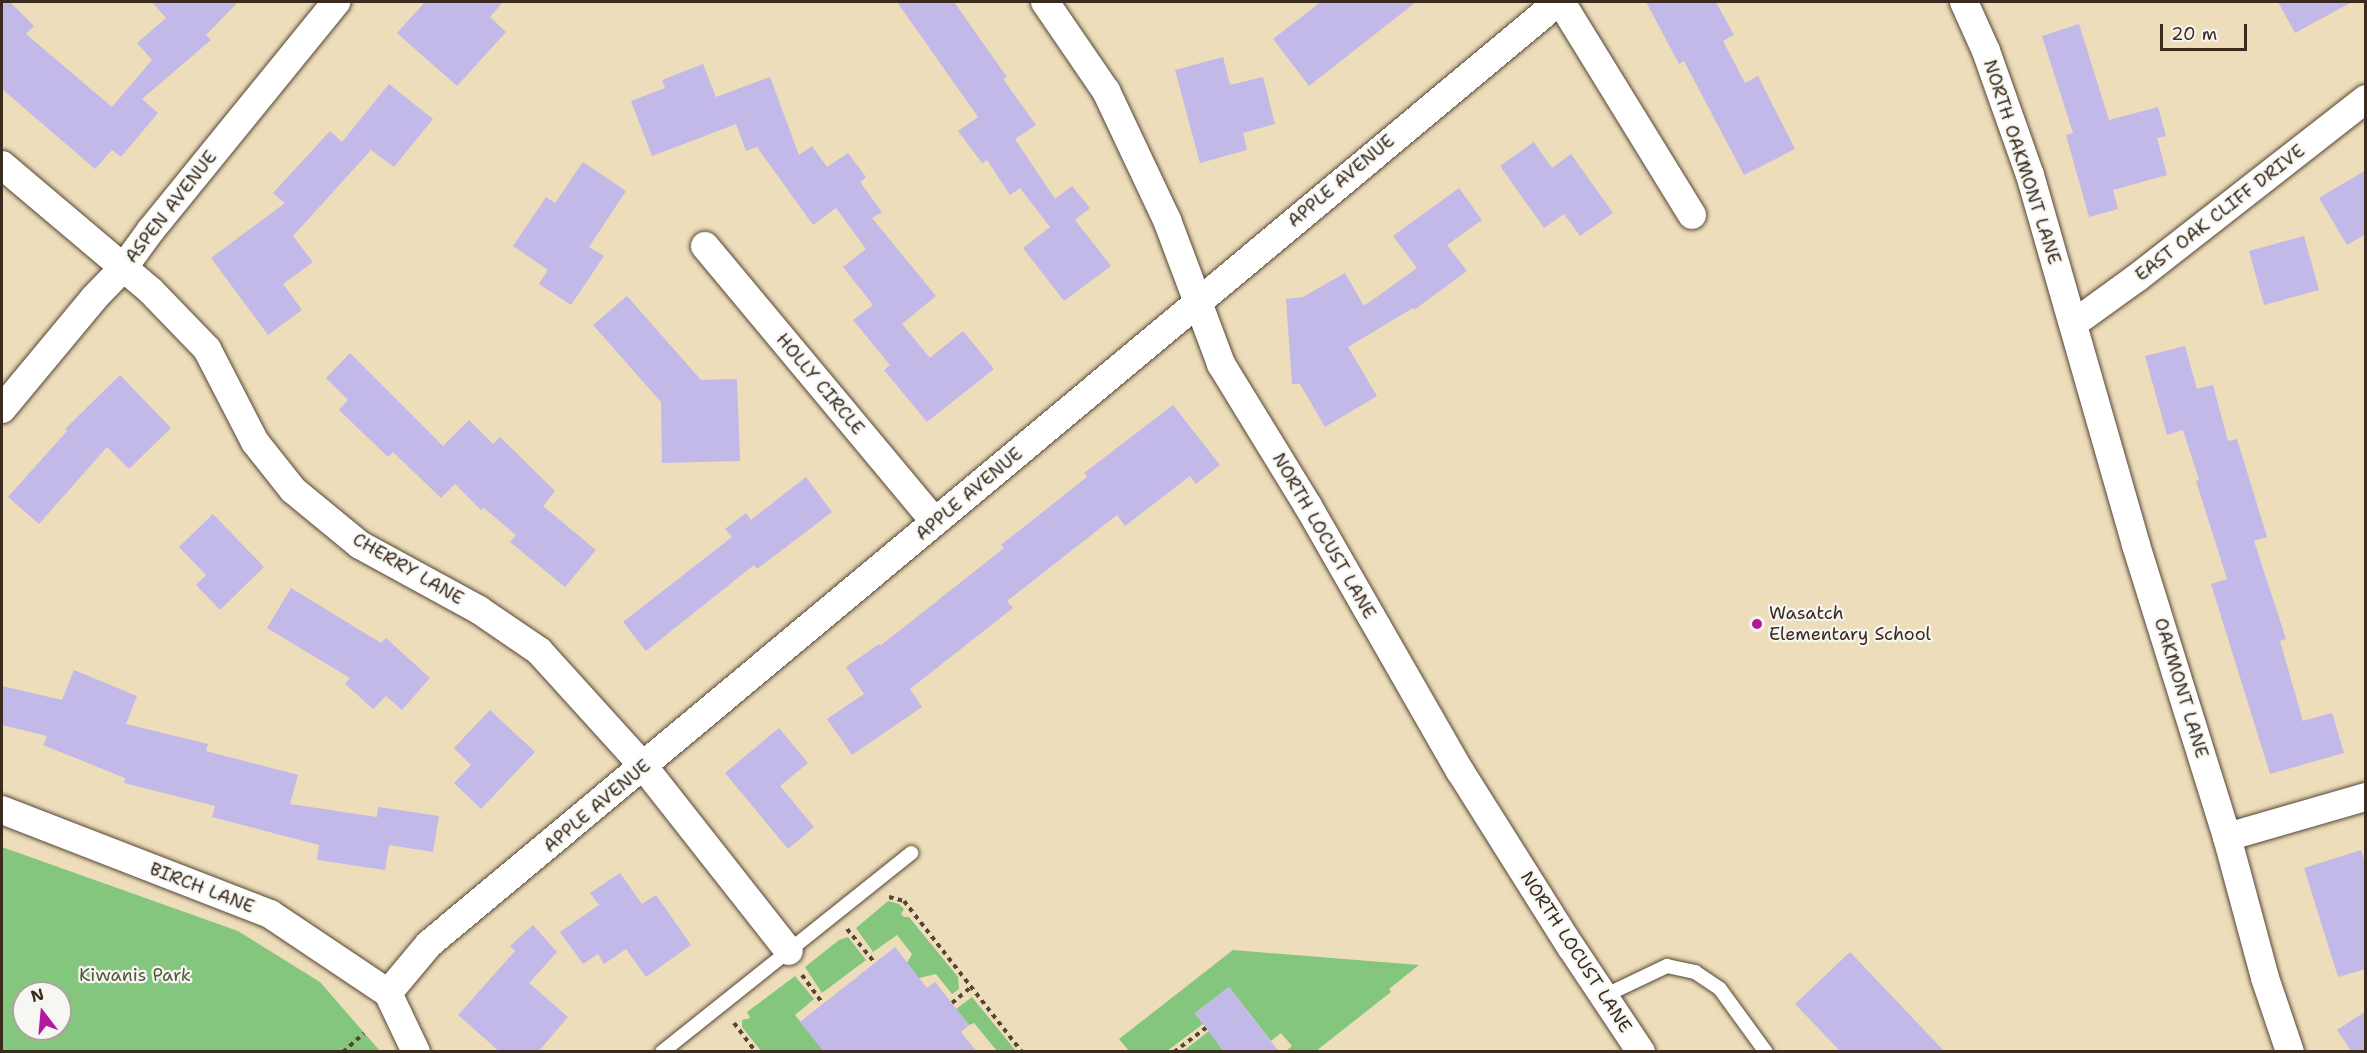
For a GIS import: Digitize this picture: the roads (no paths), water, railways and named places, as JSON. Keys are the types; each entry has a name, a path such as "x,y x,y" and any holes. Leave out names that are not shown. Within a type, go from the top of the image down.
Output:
{"street":[{"name":"ASPEN AVENUE","path":"2,409 94,298 124,267 151,230 336,2"},
{"name":"NORTH LOCUST LANE","path":"1045,2 1106,91 1167,220 1221,364 1308,506 1460,771 1641,1052"},
{"name":"APPLE AVENUE","path":"388,993 429,944 1560,2"},
{"path":"1560,2 1692,215"},
{"name":"NORTH OAKMONT LANE","path":"1964,2 1986,51 2030,175 2073,324"},
{"name":"EAST OAK CLIFF DRIVE","path":"2073,324 2138,277 2366,99"},
{"name":"CHERRY LANE","path":"2,165 124,267 207,349 255,442 293,490 360,545 479,610 539,651 644,767 792,959"},
{"name":"HOLLY CIRCLE","path":"705,246 935,522"},
{"name":"OAKMONT LANE","path":"2073,324 2136,545 2227,837 2265,978 2290,1052"},
{"path":"2227,837 2366,797"},
{"name":"BIRCH LANE","path":"2,810 270,914 388,993"},
{"path":"388,993 416,1052"}],"lane":[{"path":"662,1052 792,959 911,853"},
{"path":"1604,996 1666,966 1695,972 1720,989 1766,1052"}],"place":[{"name":"Wasatch Elementary School","path":"1757,624"}],"park label":[{"name":"Kiwanis Park","path":"135,975"}]}
